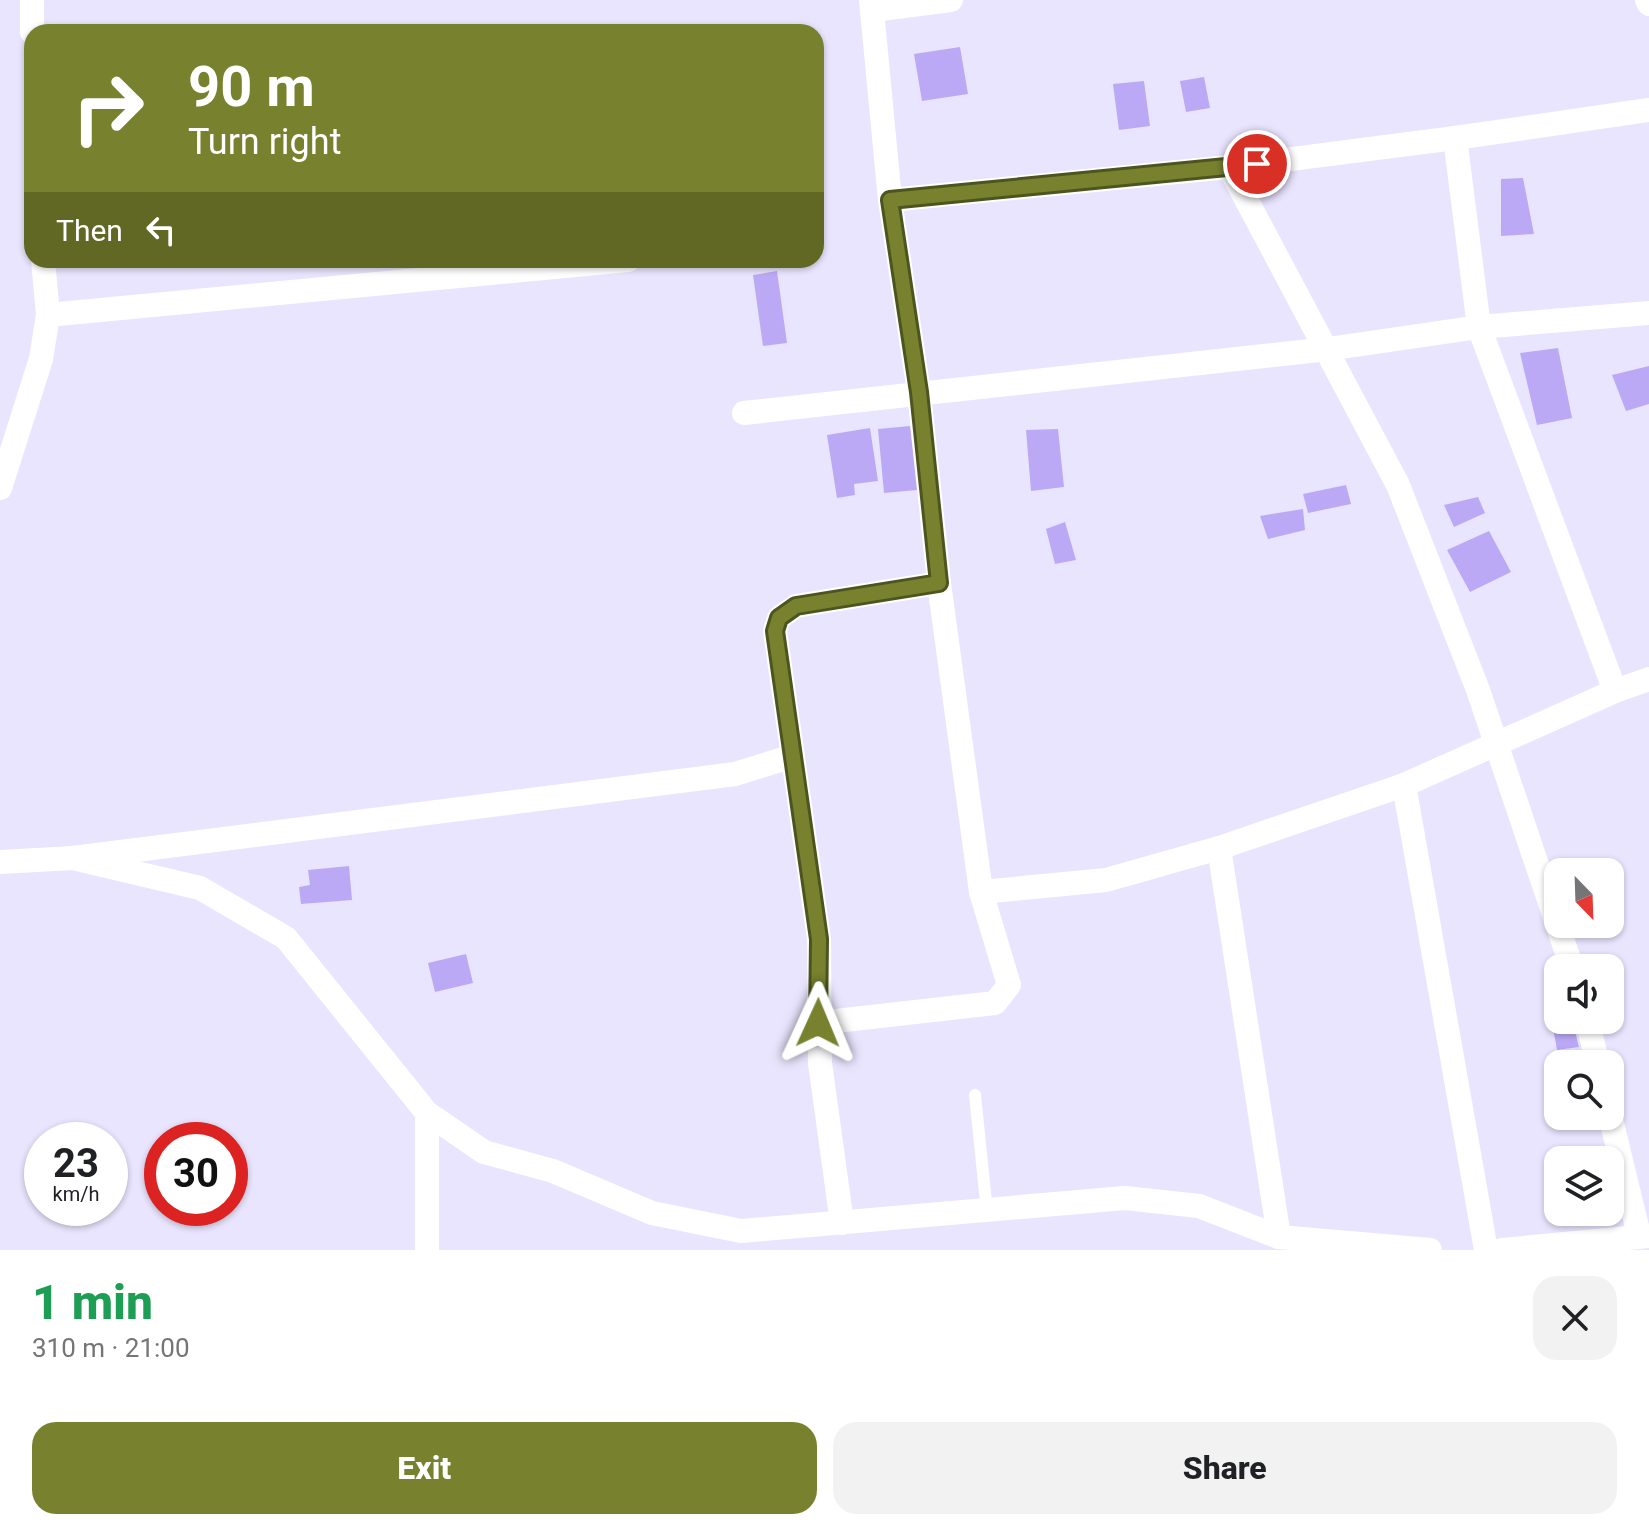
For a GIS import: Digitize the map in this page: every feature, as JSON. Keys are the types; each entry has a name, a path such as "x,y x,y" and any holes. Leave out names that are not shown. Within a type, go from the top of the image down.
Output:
{"street":[{"path":"32,0 32,24"},
{"path":"818,1023 995,1003 1009,985 981,892 939,583 919,392 890,200 872,5 951,0"},
{"path":"890,200 1229,167 1649,110"},
{"path":"1455,138 1479,327 1615,691"},
{"path":"1229,167 1398,485 1478,690 1567,954"},
{"path":"0,488 41,359 48,315 44,268"},
{"path":"48,315 544,268"},
{"path":"744,413 1328,349 1479,327 1649,313"},
{"path":"842,1223 818,1023 819,939 775,631 779,618 796,606 939,583"},
{"path":"981,892 1106,880 1219,848 1404,785 1615,691 1649,679"},
{"path":"0,862 73,858 735,774 793,756"},
{"path":"1404,785 1486,1250"},
{"path":"1219,848 1279,1237"},
{"path":"73,858 200,888 286,938 427,1113 484,1152 553,1171 652,1213 741,1231 1125,1198 1199,1206 1279,1237 1430,1250"},
{"path":"427,1113 427,1250"},
{"path":"1502,1250 1644,1236 1614,1130"}],"lane":[{"path":"975,1095 987,1212"}],"building":[{"path":"960,47 968,94 922,101 914,54"},
{"path":"1204,77 1210,108 1186,112 1180,81"},
{"path":"1144,81 1150,126 1119,130 1113,84"},
{"path":"1523,178 1534,234 1501,236 1501,179"},
{"path":"777,271 787,343 763,346 753,275"},
{"path":"1558,348 1572,418 1537,425 1520,353"},
{"path":"1649,366 1649,404 1626,411 1612,375"},
{"path":"910,426 917,490 884,493 878,429"},
{"path":"870,428 878,481 854,484 855,495 837,498 827,435"},
{"path":"1058,429 1064,487 1031,491 1026,430"},
{"path":"1346,485 1351,504 1308,513 1303,494"},
{"path":"1478,497 1485,513 1454,527 1444,505"},
{"path":"1303,509 1305,530 1268,539 1260,516"},
{"path":"1065,522 1076,560 1055,564 1046,529"},
{"path":"1489,531 1511,572 1470,592 1447,550"},
{"path":"349,866 352,900 301,904 299,887 310,885 308,870"},
{"path":"466,954 473,983 435,992 428,963"},
{"path":"1554,1034 1576,1034 1579,1047 1557,1050"}],"route":[{"path":"818,1023 819,939 775,631 779,618 796,606 939,583 919,392 890,200 1257,164"}]}
